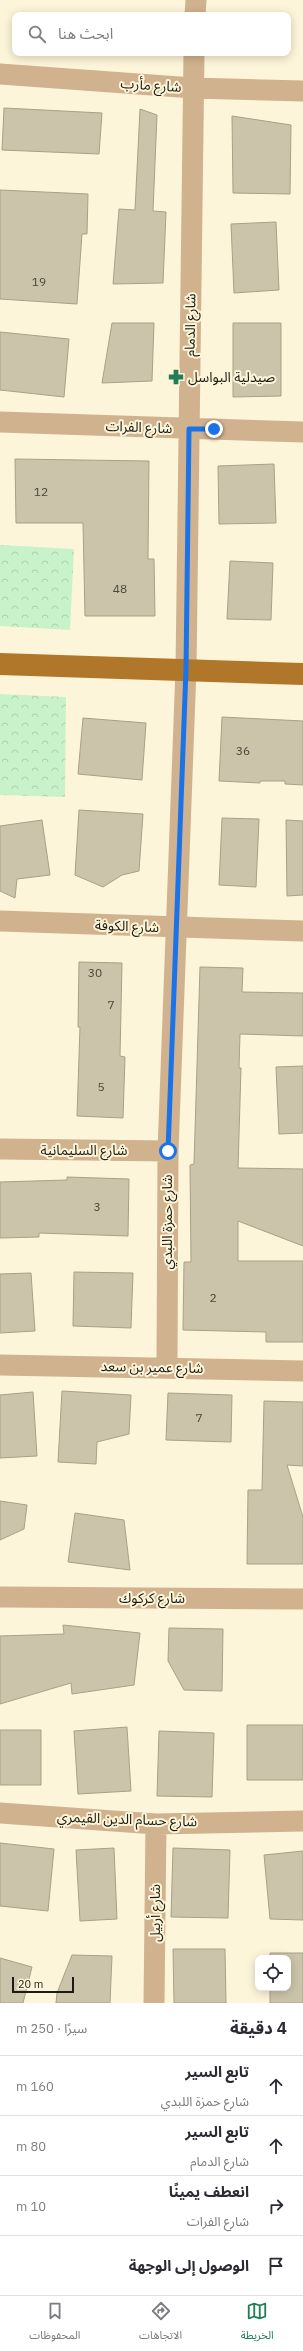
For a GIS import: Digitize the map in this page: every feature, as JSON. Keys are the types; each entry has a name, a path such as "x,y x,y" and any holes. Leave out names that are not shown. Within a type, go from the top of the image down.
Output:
{"main road":[{"path":"0,664 303,674"}],"street":[{"path":"196,0 196,12"},
{"name":"شارع الدمام","path":"186,669 194,56"},
{"name":"شارع مأرب","path":"0,74 193,88 303,91"},
{"name":"شارع الفرات","path":"0,422 303,432"},
{"name":"شارع حمزة اللبدي","path":"166,1367 168,1151 186,669"},
{"name":"شارع الكوفة","path":"0,921 303,931"},
{"name":"شارع السليمانية","path":"0,1149 168,1151"},
{"name":"شارع عمير بن سعد","path":"0,1365 166,1367 303,1371"},
{"name":"شارع كركوك","path":"0,1597 303,1599"},
{"name":"شارع حسام الدين القيمري","path":"0,1813 156,1824 303,1821"},
{"name":"شارع أربيل","path":"154,2003 156,1824"}],"green space":[{"path":"0,545 74,549 70,630 0,626"},
{"path":"0,694 66,697 65,797 0,795"}],"building":[{"path":"4,108 102,113 99,154 2,150"},
{"path":"140,109 157,115 153,211 166,212 163,283 113,284 119,209 135,210"},
{"path":"232,116 291,125 290,194 233,193"},
{"path":"0,190 88,194 87,234 82,234 77,304 0,299"},
{"path":"276,222 279,290 234,293 231,224"},
{"path":"112,323 154,323 152,381 102,383"},
{"path":"233,323 281,323 281,396 233,397"},
{"path":"0,332 69,339 64,397 0,390"},
{"path":"15,459 149,461 148,559 154,559 155,616 85,616 83,523 16,523"},
{"path":"274,464 276,523 219,524 218,466"},
{"path":"230,561 273,563 271,620 227,619"},
{"path":"222,717 303,721 303,785 285,784 285,781 260,781 260,783 219,781"},
{"path":"83,718 146,723 142,780 78,774"},
{"path":"79,810 143,814 139,871 122,875 103,887 75,875"},
{"path":"222,818 259,819 256,887 219,885"},
{"path":"42,820 50,875 17,879 15,898 0,891 0,826"},
{"path":"286,820 303,821 303,895 287,896"},
{"path":"79,962 122,963 120,1056 125,1057 123,1118 77,1116 80,1027 78,1027"},
{"path":"200,967 243,968 242,992 303,993 303,1036 240,1034 239,1068 241,1068 238,1168 303,1169 303,1246 238,1221 238,1261 303,1261 303,1342 266,1342 266,1332 183,1330 184,1262 191,1262 190,1165 194,1164"},
{"path":"303,1066 303,1133 279,1134 276,1067"},
{"path":"67,1177 129,1179 128,1236 39,1233 39,1237 0,1238 0,1182 67,1180"},
{"path":"74,1272 133,1273 131,1328 73,1326"},
{"path":"31,1273 35,1331 0,1333 0,1274"},
{"path":"62,1391 131,1395 129,1434 97,1442 96,1464 58,1462"},
{"path":"33,1392 37,1456 0,1458 0,1395"},
{"path":"168,1393 232,1395 231,1442 166,1440"},
{"path":"264,1401 303,1402 303,1466 287,1465 303,1517 303,1564 247,1564 248,1490 262,1490"},
{"path":"0,1501 27,1505 24,1529 0,1540"},
{"path":"75,1513 124,1520 130,1570 68,1562"},
{"path":"63,1625 140,1633 134,1685 72,1694 71,1683 0,1704 0,1636 64,1634"},
{"path":"169,1628 223,1629 222,1691 184,1690 168,1661"},
{"path":"247,1725 303,1725 303,1780 247,1780"},
{"path":"127,1727 131,1791 78,1794 74,1731"},
{"path":"0,1730 41,1730 41,1785 0,1785"},
{"path":"159,1731 214,1733 212,1797 157,1796"},
{"path":"0,1843 54,1849 48,1911 0,1906"},
{"path":"114,1848 117,1919 80,1921 76,1850"},
{"path":"173,1848 230,1850 228,1918 171,1917"},
{"path":"303,1851 303,1920 270,1919 264,1855"},
{"path":"173,1949 225,1949 226,2003 174,2003"},
{"path":"270,1953 303,1953 303,2003 270,2003 270,1991 291,1991 291,1955 270,1955"},
{"path":"72,1955 112,1956 110,2003 56,2003 57,1993"},
{"path":"0,1958 32,1967 23,2003 0,2003"}],"place":[{"name":"صيدلية البواسل","path":"176,377"}],"route":[{"path":"168,1151 186,669 189,429 214,429"}]}
